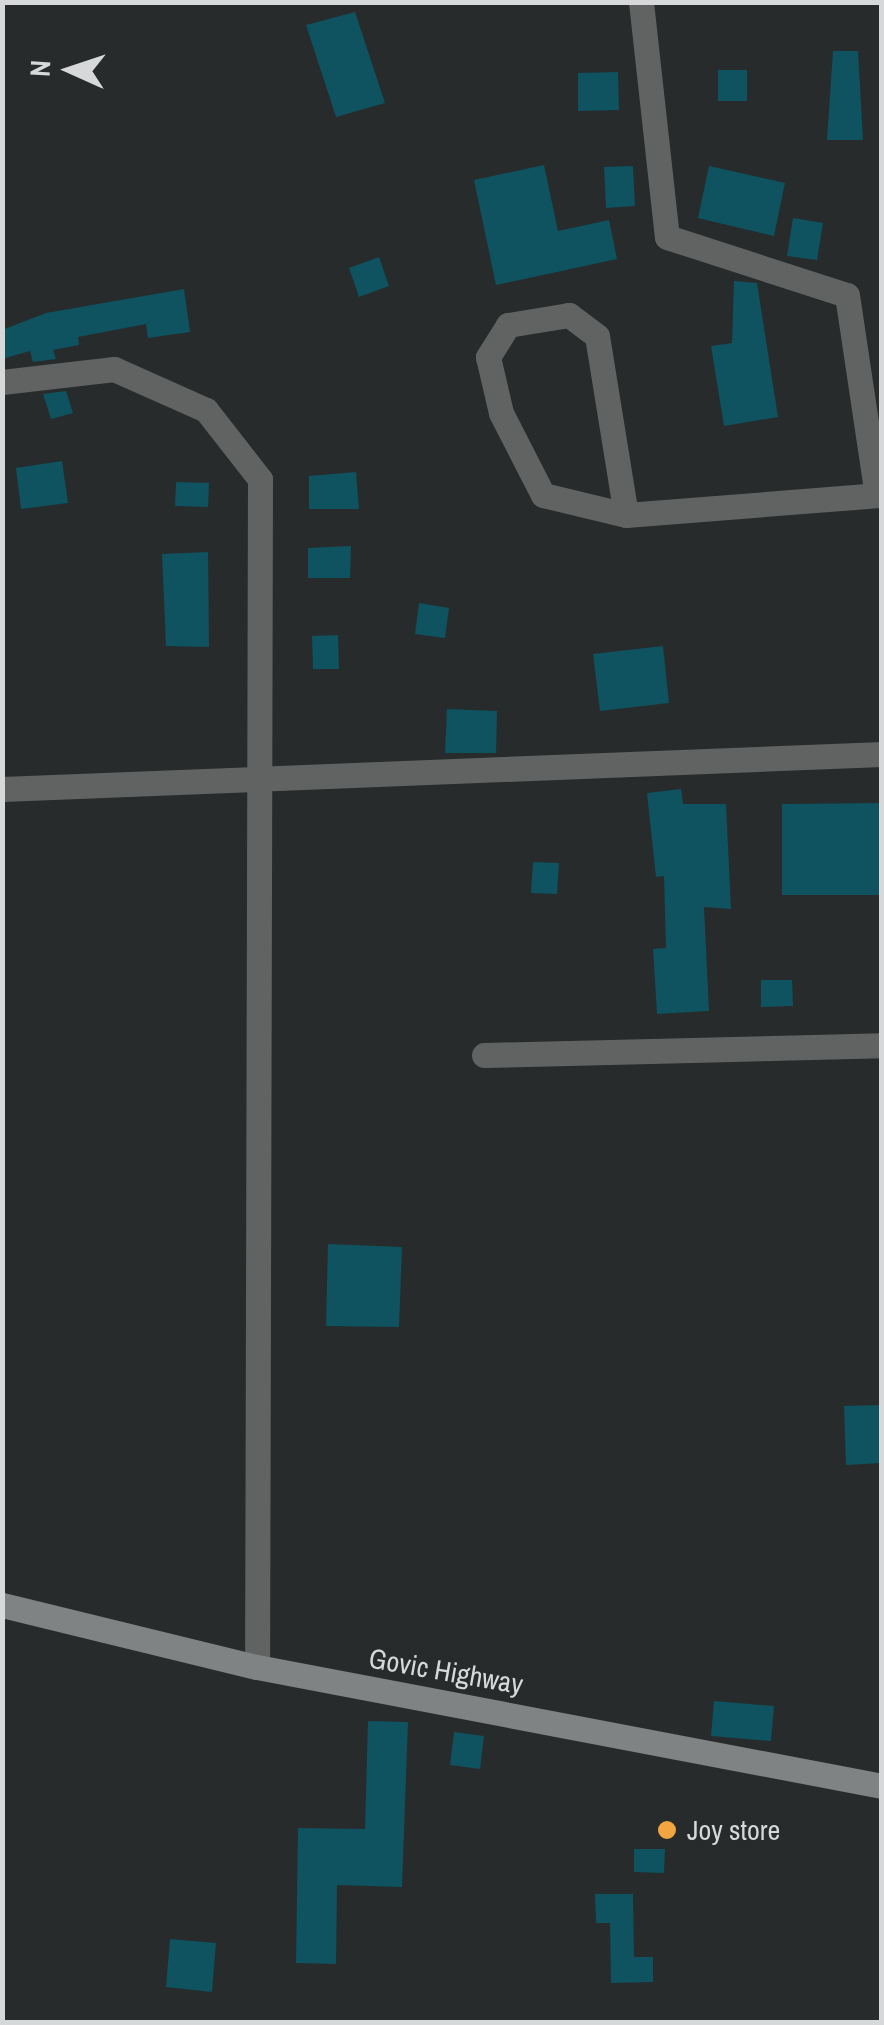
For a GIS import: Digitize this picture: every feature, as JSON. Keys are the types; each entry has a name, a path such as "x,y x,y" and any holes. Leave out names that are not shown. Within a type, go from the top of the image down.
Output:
{"main road":[{"name":"Govic Highway","path":"2,1606 257,1667 882,1786"}],"street":[{"path":"626,515 597,336 569,315 508,325 488,357 501,413 543,495 626,515 879,495 847,295 667,237 640,2"},
{"path":"2,382 114,369 206,410 260,479 257,1667"},
{"path":"2,789 258,783 882,754"},
{"path":"484,1056 882,1045"}],"building":[{"path":"355,12 385,103 336,117 306,25"},
{"path":"833,51 858,51 863,140 827,140"},
{"path":"718,70 747,70 747,101 718,101"},
{"path":"618,72 619,110 578,111 578,73"},
{"path":"544,165 558,231 609,220 617,259 496,285 474,180"},
{"path":"633,166 635,206 606,208 604,167"},
{"path":"709,166 785,183 774,236 698,218"},
{"path":"793,218 823,223 817,260 787,256"},
{"path":"379,257 389,286 359,297 349,268"},
{"path":"734,281 757,283 778,417 724,426 711,346 732,343"},
{"path":"184,289 190,332 148,338 146,324 78,337 79,345 53,350 56,359 33,362 30,351 2,359 2,330 46,313"},
{"path":"66,391 73,413 51,419 43,394"},
{"path":"62,461 68,503 21,509 16,468"},
{"path":"356,472 359,509 309,509 309,476"},
{"path":"176,482 209,483 208,507 175,506"},
{"path":"351,546 350,578 308,578 308,548"},
{"path":"208,552 209,647 166,646 162,554"},
{"path":"419,603 449,608 445,638 415,634"},
{"path":"338,635 339,669 313,669 312,636"},
{"path":"663,646 669,703 600,711 593,654"},
{"path":"447,709 497,711 496,753 445,753"},
{"path":"681,789 683,804 726,804 731,909 704,907 709,1011 657,1014 653,949 666,948 664,876 656,877 647,793"},
{"path":"882,803 882,895 782,895 782,804"},
{"path":"533,862 559,863 557,894 531,893"},
{"path":"761,980 792,980 793,1006 761,1007"},
{"path":"328,1244 402,1247 399,1327 326,1326"},
{"path":"882,1405 882,1463 846,1465 844,1406"},
{"path":"714,1701 774,1706 771,1741 711,1736"},
{"path":"368,1721 408,1722 402,1887 337,1885 336,1964 296,1963 298,1828 365,1829"},
{"path":"454,1732 484,1736 480,1769 450,1765"},
{"path":"634,1849 665,1849 664,1873 634,1872"},
{"path":"595,1894 633,1894 634,1957 653,1957 653,1982 611,1983 610,1923 596,1923"},
{"path":"170,1939 216,1943 212,1992 166,1987"}],"place":[{"name":"Joy store","path":"667,1830"}]}
